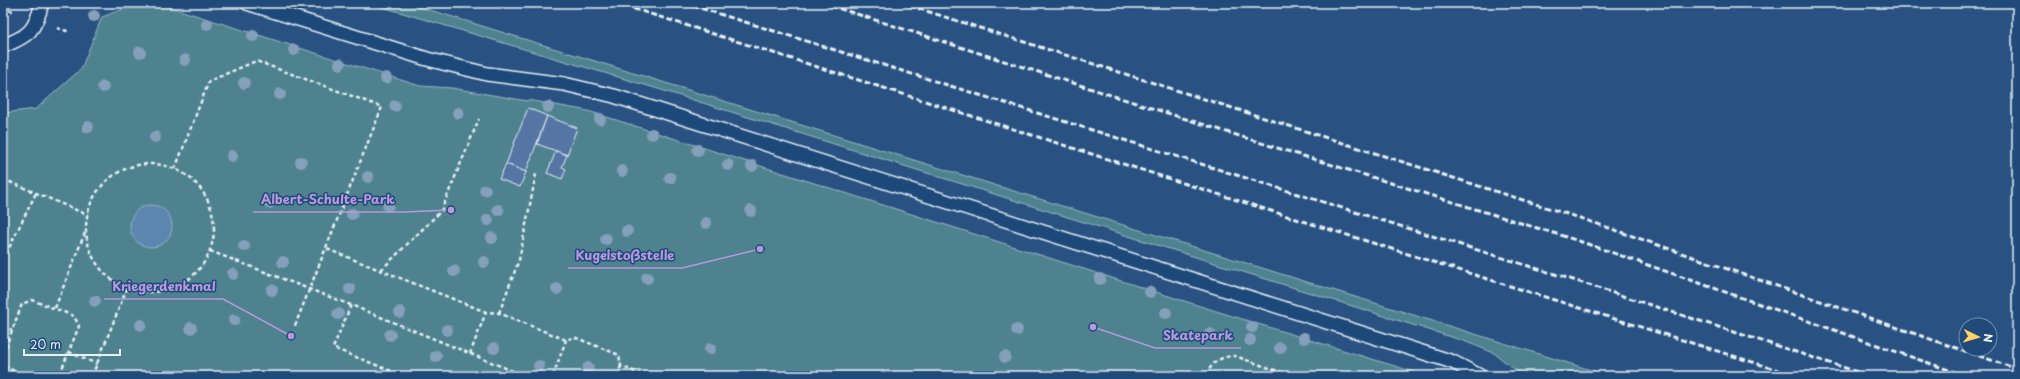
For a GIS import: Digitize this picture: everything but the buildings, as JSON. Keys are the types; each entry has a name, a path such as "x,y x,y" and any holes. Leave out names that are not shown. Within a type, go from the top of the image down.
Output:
{"lane":[{"path":"3,46 23,39 37,22 42,3"},
{"path":"247,3 427,59 487,74 564,84 614,96 1453,362 1480,376"}],"path":[{"path":"175,169 209,81 256,60 382,107 327,249 294,328"},
{"path":"381,270 441,211 479,120"},
{"path":"152,164 175,169 198,186 209,204 214,224 210,251 195,274 178,286 156,292 146,292 127,288 115,282 100,268 90,250 87,230 88,215 93,200 113,176 122,171 137,166 152,164"},
{"path":"499,313 519,260 536,174"},
{"path":"3,179 88,215"},
{"path":"3,260 36,193"},
{"path":"55,308 87,230"},
{"path":"327,249 486,312 499,313 566,340 574,337 619,355 621,366 617,376"},
{"path":"210,251 351,305 525,376"},
{"path":"92,376 127,288"},
{"path":"3,354 22,304 32,300 55,308 74,316 79,326 59,376"},
{"path":"351,305 333,348 404,376"},
{"path":"470,354 486,312"},
{"path":"3,326 12,330"},
{"path":"553,376 566,340"},
{"path":"68,352 97,364"},
{"path":"1207,376 1211,366 1226,356 1235,356 1292,376"},
{"path":"3,359 6,367 26,376"},
{"path":"621,366 645,376"}],"green space":[{"path":"139,3 157,3 420,86 452,88 588,111 1200,306 1427,376 3,376 3,113 36,109 81,69 102,17"},
{"path":"369,3 405,3 440,13 1610,376 1523,376 1494,353 1464,341 655,88"}],"water":[{"path":"147,205 155,205 163,208 169,214 172,226 169,238 163,244 155,247 147,247 139,244 133,238 130,230 130,222 133,214 139,208"}],"railway":[{"path":"616,3 1797,376"},
{"path":"684,3 1564,277 1870,376"},
{"path":"822,3 1274,147 1576,240 1966,376"},
{"path":"901,3 1583,219 2017,369"}],"place":[{"name":"Albert-Schulte-Park","path":"451,210"},
{"name":"Kugelstoßstelle","path":"760,249"},
{"name":"Skatepark","path":"1093,327"},
{"name":"Kriegerdenkmal","path":"291,336"}]}
